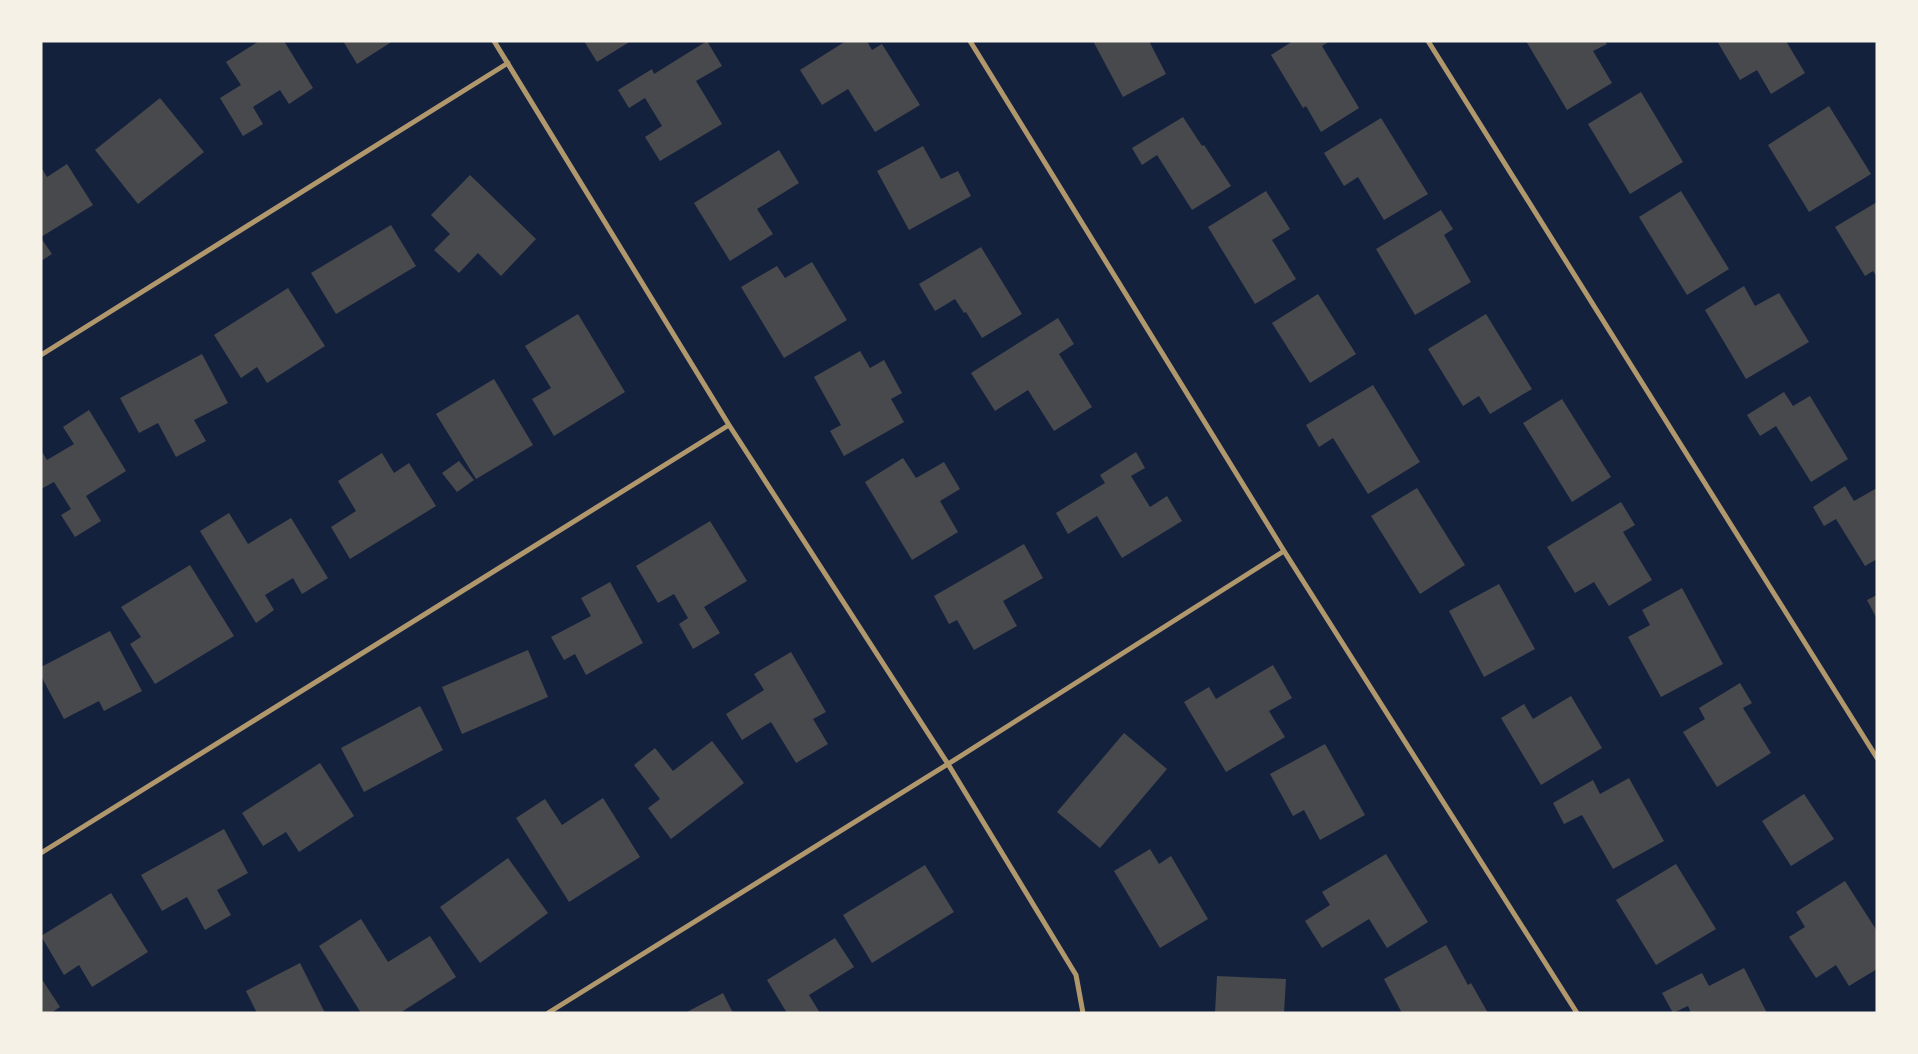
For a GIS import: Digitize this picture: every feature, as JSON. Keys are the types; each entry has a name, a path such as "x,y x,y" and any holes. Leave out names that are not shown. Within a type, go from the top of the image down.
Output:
{"street":[{"path":"494,41 729,424 948,764 1076,975 1083,1013"},
{"path":"970,41 1284,551 1576,1013"},
{"path":"1428,41 1877,758"},
{"path":"41,355 508,63"},
{"path":"41,853 729,424"},
{"path":"548,1013 948,764 1284,551"}],"building":[{"path":"259,41 284,41 313,88 289,104 280,90 253,107 263,124 243,136 220,98 241,85 226,62"},
{"path":"343,41 393,41 357,64"},
{"path":"584,41 631,41 597,62"},
{"path":"707,41 722,66 696,81 722,124 660,161 645,137 662,126 645,98 629,108 618,90 652,69 654,74"},
{"path":"846,41 867,41 872,50 882,44 920,105 875,132 848,89 822,105 800,70"},
{"path":"1093,41 1149,41 1166,74 1123,97"},
{"path":"1293,41 1330,41 1322,46 1359,108 1321,132 1306,106 1303,108 1271,55"},
{"path":"1526,41 1605,41 1607,44 1593,51 1612,83 1567,110"},
{"path":"1717,41 1786,41 1805,73 1771,94 1757,70 1740,80"},
{"path":"1641,92 1683,162 1630,194 1588,124"},
{"path":"160,98 204,152 138,204 95,150"},
{"path":"1829,106 1871,174 1809,212 1768,145"},
{"path":"1183,117 1231,186 1192,210 1157,155 1142,165 1132,148"},
{"path":"1381,118 1428,194 1384,220 1358,177 1344,186 1324,153"},
{"path":"923,146 941,179 958,171 971,196 909,230 877,171"},
{"path":"779,150 799,183 757,209 773,234 730,261 694,203"},
{"path":"67,164 93,205 41,237 41,167 47,177"},
{"path":"470,175 536,239 501,276 478,253 459,273 434,250 450,234 431,215"},
{"path":"1266,191 1290,229 1272,240 1296,279 1255,304 1208,227"},
{"path":"1681,191 1729,269 1687,295 1639,217"},
{"path":"1877,202 1877,277 1873,271 1865,276 1835,227"},
{"path":"1441,210 1453,229 1444,235 1471,282 1415,315 1376,249"},
{"path":"391,225 416,266 336,314 311,273"},
{"path":"41,238 52,254 41,261"},
{"path":"981,247 1022,314 982,338 966,312 964,313 955,299 935,311 919,284"},
{"path":"812,262 847,320 784,358 741,287 777,266 785,278"},
{"path":"1744,286 1755,306 1779,293 1809,342 1746,379 1705,310"},
{"path":"288,288 325,346 267,383 257,367 241,378 214,335"},
{"path":"1318,294 1356,354 1310,383 1272,323"},
{"path":"578,314 625,392 554,436 532,399 551,388 525,346"},
{"path":"1486,314 1532,389 1490,414 1479,396 1463,406 1428,349"},
{"path":"1058,318 1074,344 1059,354 1092,407 1054,431 1028,390 995,411 971,373"},
{"path":"860,351 870,368 884,360 902,393 891,399 904,422 844,456 830,431 841,425 814,377"},
{"path":"202,354 228,403 194,420 206,441 176,457 158,423 139,433 120,398"},
{"path":"494,379 533,445 476,479 436,414"},
{"path":"1373,385 1420,462 1368,494 1333,438 1319,447 1306,425"},
{"path":"1784,392 1793,406 1810,396 1848,459 1811,482 1776,426 1760,436 1747,415"},
{"path":"1562,399 1611,477 1572,502 1523,423"},
{"path":"89,410 126,471 86,496 101,521 75,537 61,515 71,509 54,482 41,489 41,450 47,460 74,444 63,427"},
{"path":"1136,452 1145,468 1131,476 1150,507 1167,496 1182,521 1122,558 1097,516 1068,534 1056,513 1105,483 1100,475"},
{"path":"382,453 394,473 409,463 436,506 350,559 331,527 356,511 338,481"},
{"path":"903,458 916,478 944,462 960,489 940,501 958,532 912,560 865,482"},
{"path":"459,461 474,480 457,492 442,473"},
{"path":"1845,486 1854,501 1877,488 1877,559 1865,566 1836,519 1824,526 1813,507"},
{"path":"1417,488 1465,565 1420,594 1371,516"},
{"path":"1621,502 1635,525 1623,532 1652,580 1609,606 1594,582 1575,593 1547,547"},
{"path":"229,513 248,544 291,518 328,578 302,594 293,578 265,595 274,610 256,623 200,531"},
{"path":"710,521 747,581 704,607 720,633 693,649 679,624 688,618 674,594 658,603 636,566"},
{"path":"1024,544 1043,578 1003,601 1017,626 974,650 957,620 949,624 934,596"},
{"path":"190,565 234,636 155,684 130,644 141,637 121,607"},
{"path":"610,582 643,643 586,675 575,654 564,660 551,637 591,616 581,598"},
{"path":"1499,584 1535,649 1484,677 1449,611"},
{"path":"1682,588 1723,664 1661,697 1628,637 1650,625 1642,610"},
{"path":"1877,595 1877,619 1867,600"},
{"path":"110,631 142,691 104,711 99,701 64,719 41,676 41,667"},
{"path":"528,650 548,697 462,734 442,687"},
{"path":"791,652 826,712 813,719 828,744 796,763 771,722 742,740 726,714 764,690 754,674"},
{"path":"1273,665 1292,698 1269,711 1285,737 1226,772 1184,702 1209,687 1216,699"},
{"path":"1740,683 1752,703 1743,708 1771,753 1717,787 1683,732 1705,719 1699,708"},
{"path":"1571,696 1602,748 1541,785 1501,718 1524,704 1533,719"},
{"path":"420,706 443,750 364,792 341,748"},
{"path":"1124,733 1167,769 1100,848 1057,812"},
{"path":"712,741 744,783 671,839 648,808 660,799 634,765 655,748 673,771"},
{"path":"1325,744 1365,815 1320,840 1304,810 1293,816 1270,774"},
{"path":"320,763 354,816 299,852 286,832 263,846 242,813"},
{"path":"1629,778 1664,841 1613,869 1582,815 1564,824 1553,803 1593,780 1600,794"},
{"path":"1804,794 1834,839 1791,866 1762,821"},
{"path":"603,798 640,857 569,902 516,818 545,799 562,825"},
{"path":"224,829 248,873 217,890 231,915 205,930 187,897 162,911 141,875"},
{"path":"1150,849 1159,864 1171,856 1208,919 1160,948 1114,871"},
{"path":"1386,854 1428,922 1387,948 1369,919 1322,948 1305,921 1330,905 1322,892"},
{"path":"508,858 548,913 480,963 440,907"},
{"path":"1676,864 1716,929 1656,965 1616,900"},
{"path":"925,865 954,912 872,963 843,915"},
{"path":"1845,881 1877,931 1877,969 1849,986 1836,965 1816,978 1789,937 1805,927 1796,912"},
{"path":"111,893 148,952 92,987 79,965 64,975 41,936"},
{"path":"361,919 388,962 430,936 456,977 400,1013 361,1013 319,946"},
{"path":"835,938 854,967 809,995 820,1013 787,1013 767,980"},
{"path":"1446,945 1468,985 1471,983 1488,1013 1402,1013 1384,979"},
{"path":"300,963 325,1013 257,1013 246,991"},
{"path":"1744,968 1767,1013 1691,1013 1688,1006 1673,1013 1662,993 1702,973 1709,986"},
{"path":"1217,976 1286,979 1284,1013 1215,1013"},
{"path":"41,978 60,1007 51,1013 41,1013"},
{"path":"723,993 733,1013 685,1013"}]}
